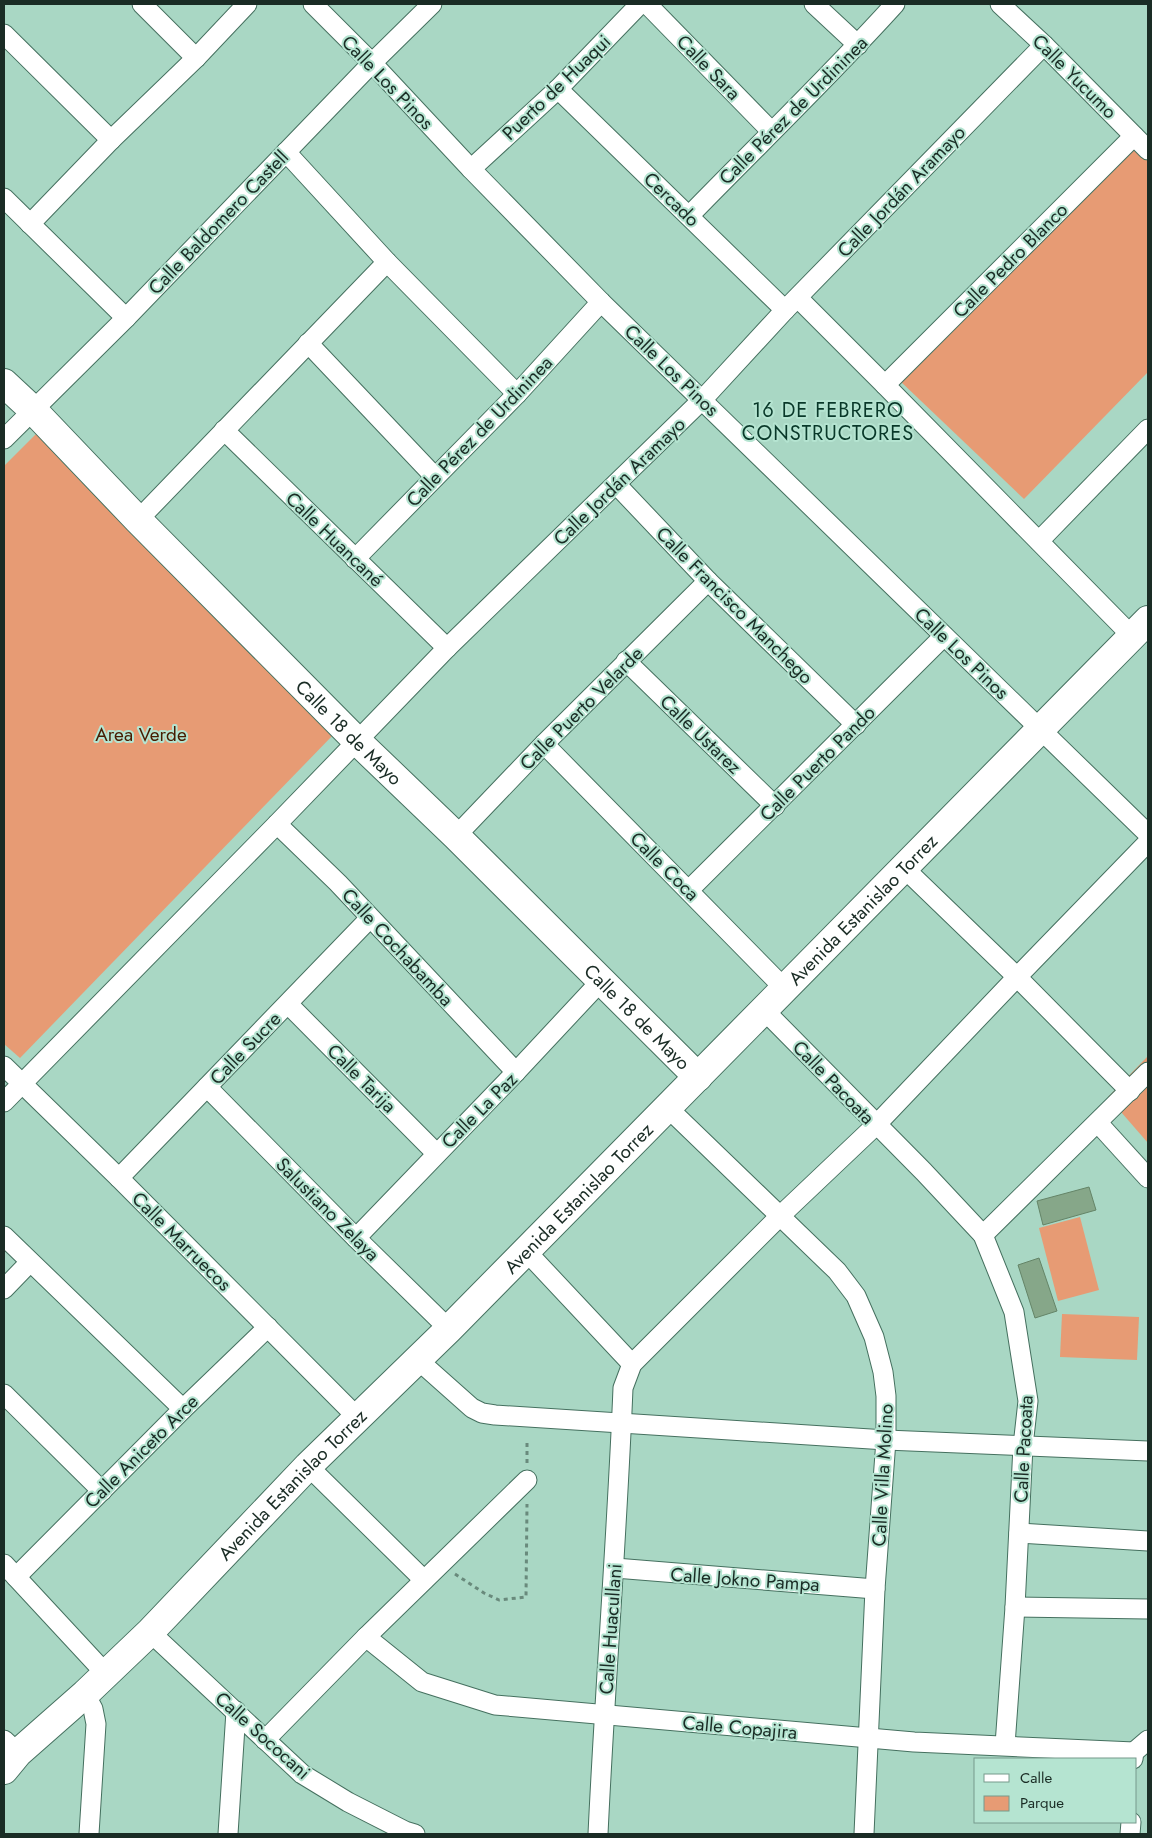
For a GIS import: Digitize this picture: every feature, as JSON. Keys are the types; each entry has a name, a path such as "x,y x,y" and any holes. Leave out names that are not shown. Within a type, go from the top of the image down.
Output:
{"street":[{"path":"142,4 196,58"},
{"path":"30,224 111,140 196,58 247,4"},
{"name":"Calle Los Pinos","path":"312,4 372,63 471,169 601,302 703,399 1148,834"},
{"name":"Calle Baldomero Castell","path":"4,439 126,318 372,63 432,4"},
{"name":"Puerto de Huaqui","path":"471,169 558,89 640,4"},
{"name":"Calle Sara","path":"647,4 771,131"},
{"path":"814,4 858,45"},
{"name":"Calle Pérez de Urdininea","path":"689,216 858,45 895,4"},
{"name":"Calle Yucumo","path":"1000,4 1044,45 1148,150"},
{"path":"4,34 111,140"},
{"name":"Calle Jordán Aramayo","path":"4,1102 277,824 446,648 703,399 792,304 1044,45"},
{"name":"Cercado","path":"558,89 689,216 885,384 1039,541 1140,628"},
{"name":"Calle Pedro Blanco","path":"885,384 1134,136"},
{"path":"286,152 387,262 517,394"},
{"path":"4,198 126,318"},
{"path":"138,520 387,262"},
{"name":"Calle Pérez de Urdininea","path":"355,559 517,394 601,302"},
{"path":"308,342 435,478"},
{"name":"Calle 18 de Mayo","path":"4,383 33,410 138,520 356,740 456,836 698,1077"},
{"path":"1039,541 1148,429"},
{"name":"Calle Huancané","path":"224,430 446,648"},
{"name":"Calle Francisco Manchego","path":"616,484 708,581 856,725"},
{"name":"Calle Puerto Velarde","path":"456,836 626,661 708,581"},
{"name":"Avenida Estanislao Torrez","path":"9,1754 85,1694 150,1632 308,1466 449,1329 668,1108 762,1009 786,988 1140,628"},
{"name":"Calle Puerto Pando","path":"689,890 776,806 944,636"},
{"name":"Calle Ustarez","path":"626,661 776,806"},
{"name":"Calle Coca","path":"544,744 786,988"},
{"name":"Calle Cochabamba","path":"277,824 338,883 516,1072"},
{"path":"526,1251 632,1364 780,1216 876,1125 1148,842"},
{"path":"903,867 1017,977 1130,1091"},
{"name":"Calle Sucre","path":"119,1178 370,918"},
{"name":"Calle La Paz","path":"356,1238 601,981"},
{"name":"Calle Tarija","path":"288,1004 436,1153"},
{"name":"Calle Pacoata","path":"762,1009 924,1172 983,1235 1014,1312 1028,1401 1023,1446 1015,1607 1005,1746"},
{"name":"Calle Marruecos","path":"4,1066 119,1178 358,1418"},
{"path":"983,1235 1148,1072"},
{"name":"Salustiano Zelaya","path":"207,1087 449,1329"},
{"name":"Calle Villa Molino","path":"668,1108 837,1272 856,1296 874,1337 883,1372 886,1396 886,1440 875,1589 864,1834"},
{"path":"1098,1123 1148,1178"},
{"path":"4,1236 182,1409"},
{"path":"4,1289 30,1262"},
{"name":"Calle Aniceto Arce","path":"10,1570 102,1491 182,1409 268,1327"},
{"path":"418,1360 461,1400 482,1413 621,1424 886,1440 1148,1451"},
{"name":"Calle Huacullani","path":"598,1834 604,1715 615,1568 623,1388 632,1364"},
{"path":"4,1394 102,1491"},
{"path":"308,1466 424,1580"},
{"path":"265,1740 366,1637 527,1480"},
{"path":"1019,1533 1148,1541"},
{"name":"Calle Jokno Pampa","path":"615,1568 875,1589"},
{"path":"10,1570 106,1674"},
{"path":"1015,1607 1148,1609"},
{"name":"Calle Sococani","path":"150,1632 302,1774 348,1802 405,1831 415,1834"},
{"name":"Calle Copajira","path":"366,1637 422,1682 495,1705 914,1742 1005,1746 1134,1756"},
{"path":"85,1694 93,1709 96,1724 89,1834"},
{"path":"228,1834 236,1711"},
{"path":"1134,1756 1148,1740"}],"path":[{"path":"440,1564 484,1593 499,1600 526,1597 527,1440"}],"green space":[{"path":"1124,132 1148,156 1148,372 1024,499 899,380 928,330"},
{"name":"Area Verde","path":"39,431 334,734 20,1058 4,1044 4,466"},
{"path":"1148,1056 1148,1143 1108,1097"},
{"path":"1080,1217 1099,1290 1058,1301 1039,1228"},
{"path":"1062,1314 1139,1317 1137,1360 1060,1357"}],"building":[{"path":"1089,1187 1096,1210 1043,1225 1037,1201"},
{"path":"1039,1258 1057,1311 1035,1318 1018,1265"}],"district":[{"name":"16 DE FEBRERO CONSTRUCTORES","path":"828,422"}]}
